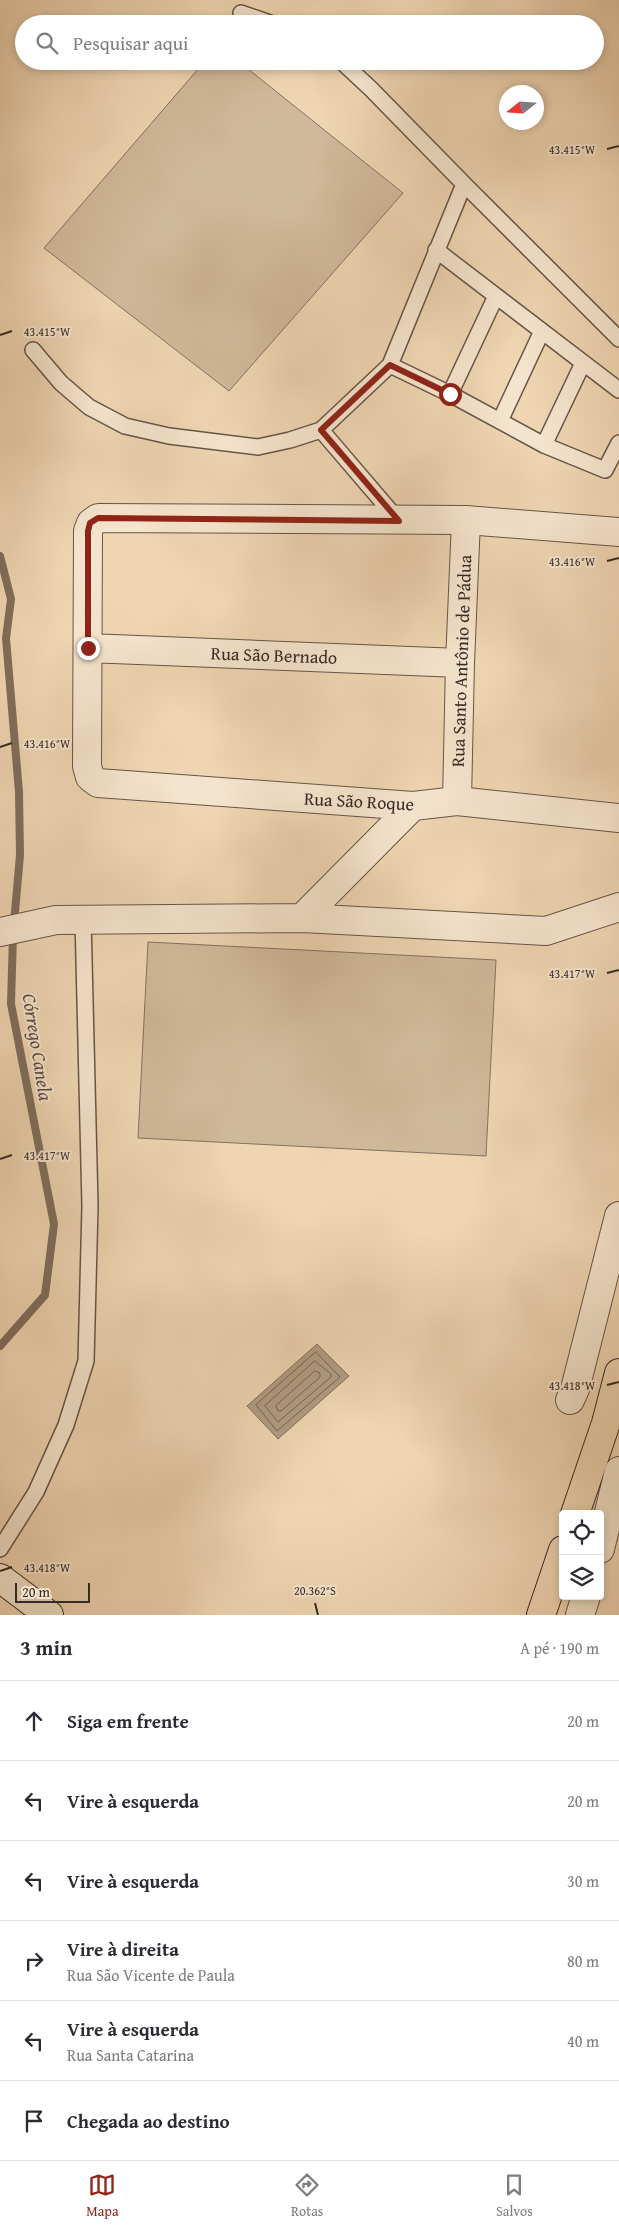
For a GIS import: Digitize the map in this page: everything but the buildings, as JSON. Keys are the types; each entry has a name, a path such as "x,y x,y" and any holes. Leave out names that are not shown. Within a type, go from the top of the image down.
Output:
{"main road":[{"path":"576,1510 606,1424 619,1373"},
{"path":"541,1615 561,1555"}],"street":[{"path":"88,648 88,531 90,523 98,518 466,520 619,532"},
{"name":"Rua Santo Antônio de Pádua","path":"457,801 466,520"},
{"name":"Rua São Bernado","path":"88,648 460,663"},
{"name":"Rua São Roque","path":"88,648 87,766 90,776 98,783 414,806 457,801 619,818"},
{"path":"302,918 414,806"},
{"path":"0,932 56,920 302,918 546,931 619,907"},
{"path":"570,1400 576,1389 619,1216"},
{"path":"604,1533 619,1471"},
{"path":"0,1578 49,1615"},
{"path":"580,1615 585,1600"}],"lane":[{"path":"351,70 619,339"},
{"path":"33,350 61,383 89,406 125,426 169,436 258,447 290,440 321,430 390,365 464,184"},
{"path":"436,250 619,390"},
{"path":"450,394 496,296"},
{"path":"500,421 542,331"},
{"path":"544,445 583,363"},
{"path":"390,365 450,394 544,445 605,470 619,443"},
{"path":"321,430 399,521"},
{"path":"0,1549 36,1492 66,1425 86,1362 90,1206 83,919"}],"shaded area":[{"path":"197,70 249,70 403,193 229,391 44,248"},
{"path":"148,942 496,960 486,1156 138,1138"}],"water":[{"path":"317,1344 349,1376 278,1439 247,1406"}],"waterway":[{"name":"Córrego Canela","path":"0,556 11,599 6,638 19,792 20,855 14,923"},
{"name":"Córrego Canela","path":"0,1346 45,1295 54,1224 11,1004 13,935"}],"route":[{"path":"88,648 88,531 90,523 98,518 399,521 321,430 390,365 450,394"}]}
